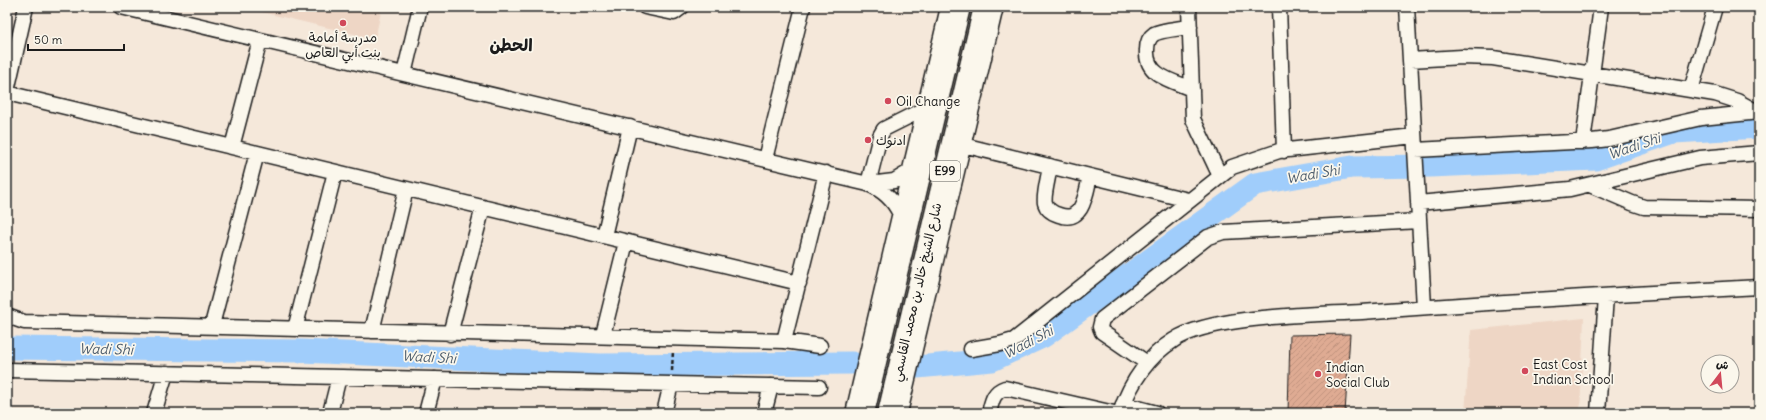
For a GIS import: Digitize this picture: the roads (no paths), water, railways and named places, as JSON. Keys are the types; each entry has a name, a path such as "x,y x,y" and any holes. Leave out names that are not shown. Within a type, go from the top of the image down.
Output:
{"highway":[{"name":"شارع الشيخ خالد بن محمد القاسمي","path":"864,413 884,329 885,300 960,7"},
{"name":"شارع الشيخ خالد بن محمد القاسمي","path":"893,408 906,336 941,215 984,7"}],"street":[{"path":"26,7 7,92 799,283"},
{"path":"121,7 868,184 880,190 891,199 900,214"},
{"path":"404,74 420,7"},
{"path":"645,7 674,13 682,7"},
{"path":"765,159 804,7"},
{"path":"853,413 885,300 909,172 948,7"},
{"path":"893,408 941,215 963,145 996,7"},
{"path":"1188,7 1193,119 1220,176"},
{"path":"1279,7 1284,151"},
{"path":"1407,7 1424,307"},
{"path":"1583,142 1601,7"},
{"path":"1691,90 1715,7"},
{"path":"1190,27 1154,34 1148,42 1147,56 1151,69 1164,78 1192,89"},
{"path":"232,147 260,40"},
{"path":"1410,60 1477,57 1591,73 1726,97 1758,112"},
{"path":"868,184 880,136 884,128 924,109"},
{"path":"971,349 1014,340 1188,200 1232,167 1284,151 1415,143 1583,142 1609,139 1701,118 1758,112"},
{"path":"604,236 630,127"},
{"path":"963,145 1188,200"},
{"path":"212,325 257,153"},
{"path":"1418,196 1570,189 1700,158 1759,153"},
{"path":"1050,166 1045,202 1048,210 1063,216 1068,217 1077,213 1083,204 1090,176"},
{"path":"295,329 335,172"},
{"path":"868,184 894,181 909,172"},
{"path":"784,341 826,173"},
{"path":"1590,185 1632,204 1644,206 1759,209"},
{"path":"372,331 406,189"},
{"path":"450,334 483,207"},
{"path":"1147,363 1102,332 1100,327 1102,319 1208,237 1223,232 1419,221"},
{"path":"603,335 626,242"},
{"path":"1119,410 1134,380 1147,363 1174,339 1196,330 1226,323 1267,318 1424,307 1759,287"},
{"path":"1598,413 1606,296"},
{"path":"7,316 24,322 212,325 450,334 603,335 784,341 820,346"},
{"path":"7,370 435,379 671,380 771,386 819,387"},
{"path":"154,413 166,373"},
{"path":"330,413 339,377"},
{"path":"426,413 435,379"},
{"path":"664,413 671,380"},
{"path":"764,413 771,386"},
{"path":"989,413 994,395 998,390 1005,388 1119,410 1157,413"}],"waterway":[{"name":"Wadi Shi","path":"917,367 992,360 1044,336 1255,184 1352,167 1430,166 1596,159 1674,132 1759,127"},
{"name":"Wadi Shi","path":"7,348 302,351 600,365 852,363"}],"place":[{"name":"مدرسة أمامة بنت أبي العاص","path":"343,23"},
{"name":"Oil Change","path":"888,101"},
{"name":"ادنوك","path":"868,140"},
{"name":"East Cost Indian School","path":"1525,371"},
{"name":"Indian Social Club","path":"1318,374"}],"district":[{"name":"الحطن","path":"511,45"}]}
